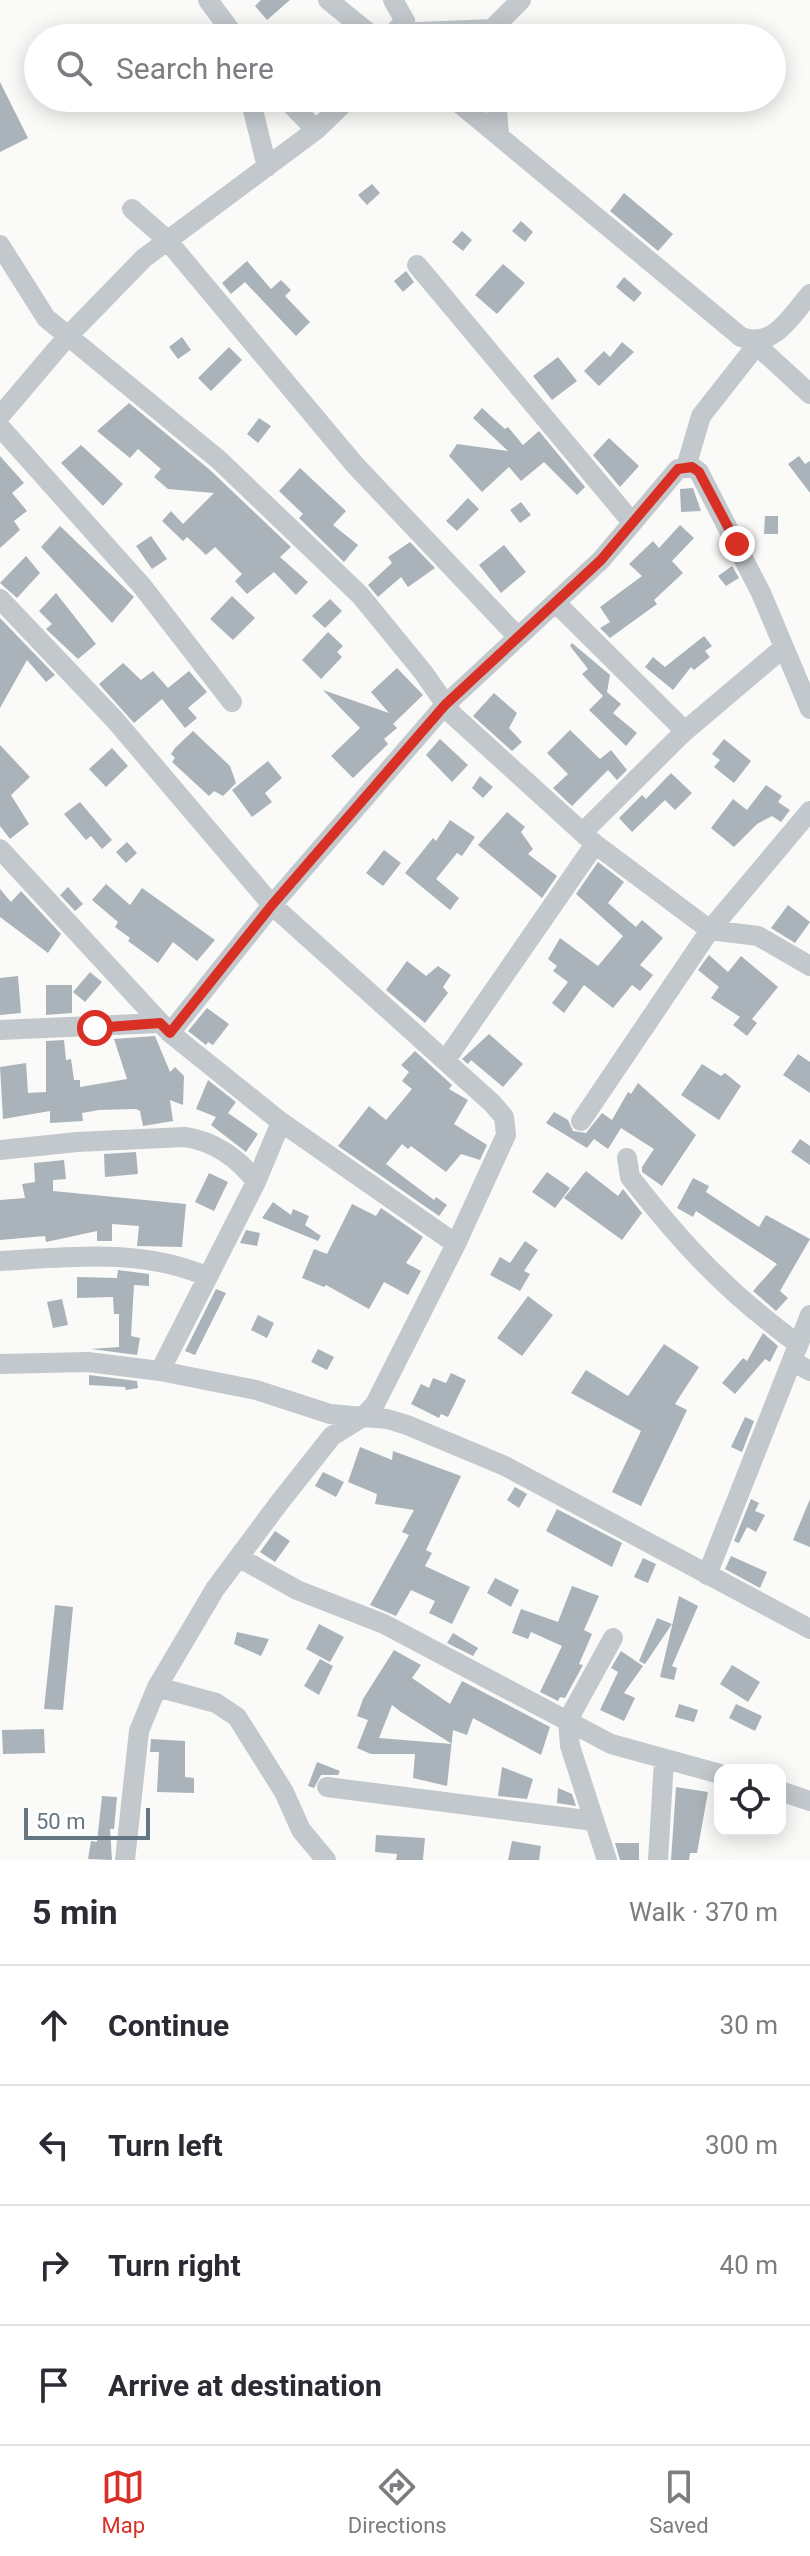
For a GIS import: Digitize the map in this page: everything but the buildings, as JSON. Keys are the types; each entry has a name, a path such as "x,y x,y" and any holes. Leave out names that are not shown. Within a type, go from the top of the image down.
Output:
{"street":[{"path":"208,0 226,24"},
{"path":"328,0 367,24"},
{"path":"393,0 405,21 401,24"},
{"path":"500,24 521,0"},
{"path":"253,112 267,167"},
{"path":"299,112 316,130"},
{"path":"0,416 67,337 126,275 166,239 267,167 335,112"},
{"path":"471,112 741,337 756,342 810,394"},
{"path":"497,112 499,134"},
{"path":"132,209 166,239 355,465 517,636"},
{"path":"0,245 46,318 219,460 360,595 423,672 445,705 589,838 710,930 758,936 810,966"},
{"path":"417,265 631,521"},
{"path":"686,467 701,416 756,342 774,335 810,294"},
{"path":"0,427 142,586 232,702"},
{"path":"0,1030 165,1028 445,705 601,560 678,469 686,467 699,472 706,484 761,593 783,648 805,686 810,709"},
{"path":"0,599 115,720 272,905 492,1103 507,1122 506,1135 456,1244 375,1404 363,1417 332,1436 215,1589 157,1687 139,1731 134,1757 125,1860"},
{"path":"556,603 685,731"},
{"path":"445,1061 589,838 685,731 783,648"},
{"path":"581,1121 710,930 810,811"},
{"path":"0,849 165,1028 281,1122 456,1244"},
{"path":"160,1371 256,1182 281,1122"},
{"path":"0,1150 77,1142 201,1139 227,1154 256,1182"},
{"path":"627,1158 630,1177 701,1262 800,1359"},
{"path":"0,1261 123,1256 161,1261 206,1276"},
{"path":"707,1575 800,1359 810,1315"},
{"path":"0,1364 88,1362 160,1371 256,1390 330,1414 407,1425 505,1466 810,1629"},
{"path":"240,1558 297,1590 384,1624 611,1744 714,1772"},
{"path":"607,1860 570,1746 568,1720 613,1638"},
{"path":"157,1687 216,1703 237,1717 284,1792 301,1830 326,1860"},
{"path":"658,1860 664,1760"},
{"path":"327,1787 594,1821"},
{"path":"786,1793 810,1801"}],"route":[{"path":"95,1028 160,1023 170,1033 272,905 394,761 445,705 601,560 678,469 692,467 699,472 737,544"}]}
